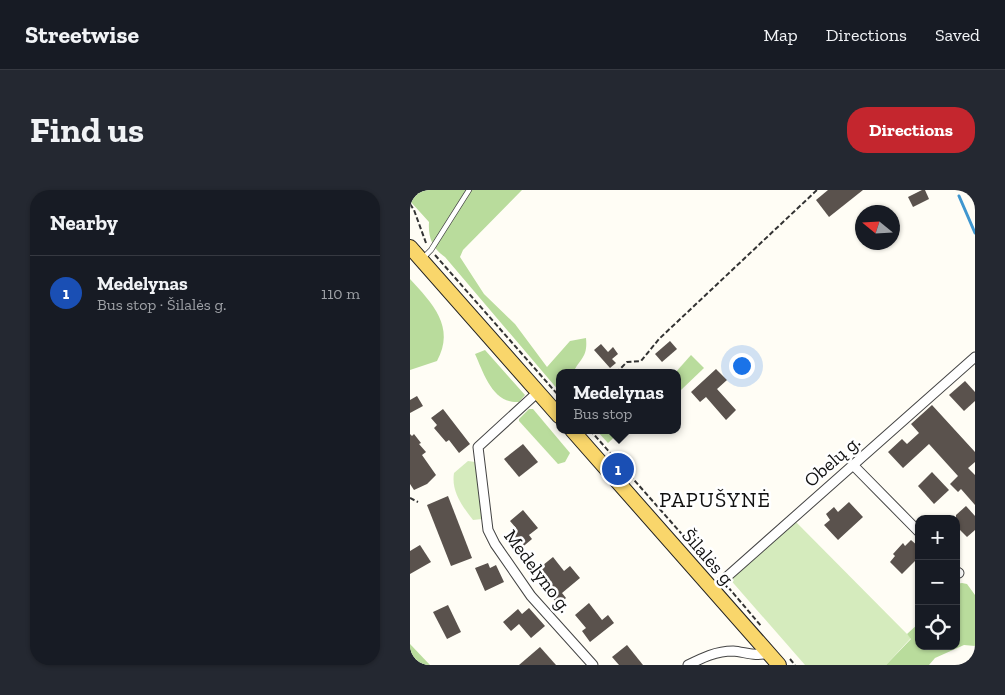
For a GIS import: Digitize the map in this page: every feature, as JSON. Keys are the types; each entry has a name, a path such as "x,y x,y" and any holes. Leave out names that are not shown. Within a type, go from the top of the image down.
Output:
{"main road":[{"path":"410,247 426,255 556,413"},
{"name":"Šilalės g.","path":"576,434 768,652 784,662"}],"street":[{"name":"Obelų g.","path":"712,590 975,357"},
{"name":"Medelyno g.","path":"538,392 478,448 488,530 495,544 531,596 593,665"},
{"path":"853,465 915,528"},
{"path":"688,665 720,652 734,651 760,656 768,652"}],"lane":[{"path":"426,255 469,190"}],"path":[{"path":"620,369 627,362 641,361 659,339 817,190"},
{"path":"410,204 414,210 423,238 426,255 556,393"},
{"path":"594,434 765,630"},
{"path":"410,498 418,502"},
{"path":"784,662 795,665"}],"green space":[{"path":"410,190 522,190 463,250 460,257 484,294 515,324 547,367 570,341 586,338 585,354 576,369 556,369 556,387 434,246 429,233 429,222 410,201"},
{"path":"410,279 439,316 443,326 444,337 437,361 410,370"},
{"path":"485,350 525,395 519,402 502,398 486,379 475,354"},
{"path":"691,355 704,368 681,390 681,369 679,369"},
{"path":"529,409 533,409 570,453 565,462 558,464 519,421"},
{"path":"600,434 618,434 608,443"},
{"path":"468,461 475,462 482,519 473,520 461,504 454,486 454,473"},
{"path":"792,518 911,638 886,665 805,665 728,577"},
{"path":"960,583 967,584 975,595 975,646 964,645 960,647"},
{"path":"915,627 915,650 953,650 935,658 929,665 886,665 911,639 907,634"},
{"path":"410,644 430,665 410,665"}],"building":[{"path":"828,190 863,190 829,217 816,200"},
{"path":"925,190 929,199 913,207 908,197"},
{"path":"670,341 677,349 662,362 655,354"},
{"path":"601,344 608,352 613,347 618,354 612,359 616,363 610,368 594,350"},
{"path":"716,369 727,380 717,389 736,410 726,420 706,397 700,402 691,392"},
{"path":"965,381 975,392 975,401 964,411 949,395"},
{"path":"417,396 423,406 410,413 410,400"},
{"path":"932,405 975,452 975,462 968,468 975,475 975,505 961,489 958,492 950,484 958,476 929,444 903,468 888,452 902,439 907,444 919,433 911,424"},
{"path":"443,409 470,444 459,453 449,440 446,442 434,428 437,425 431,418"},
{"path":"410,434 412,436 414,434 421,443 419,444 426,452 422,455 436,475 427,484 414,490 410,484"},
{"path":"523,444 538,462 519,477 504,459"},
{"path":"932,472 949,490 934,504 918,486"},
{"path":"448,496 472,558 451,566 427,505"},
{"path":"849,502 863,517 838,540 824,525 830,520 826,514 834,507 838,512"},
{"path":"966,506 975,516 975,530 967,537 960,530 960,515 956,515"},
{"path":"523,510 538,528 529,535 532,539 519,550 507,535 516,528 510,521"},
{"path":"911,540 915,544 915,561 902,574 890,562 895,556 893,554 903,543 905,546"},
{"path":"420,545 431,562 410,574 410,551"},
{"path":"553,557 564,571 570,566 580,578 562,593 566,598 558,605 545,588 549,584 537,570"},
{"path":"488,563 490,568 496,565 504,582 485,591 475,568"},
{"path":"589,603 602,620 608,615 614,623 590,642 582,631 586,628 575,615"},
{"path":"448,605 461,632 447,639 433,612"},
{"path":"529,608 545,626 531,638 519,624 511,631 503,622 518,609 522,614"},
{"path":"627,645 643,665 619,665 612,657"},
{"path":"540,647 556,665 519,665"}],"waterway":[{"path":"959,196 975,233"}],"place":[{"name":"Medelynas","path":"618,469"}],"district":[{"name":"PAPUŠYNĖ","path":"715,499"}]}
